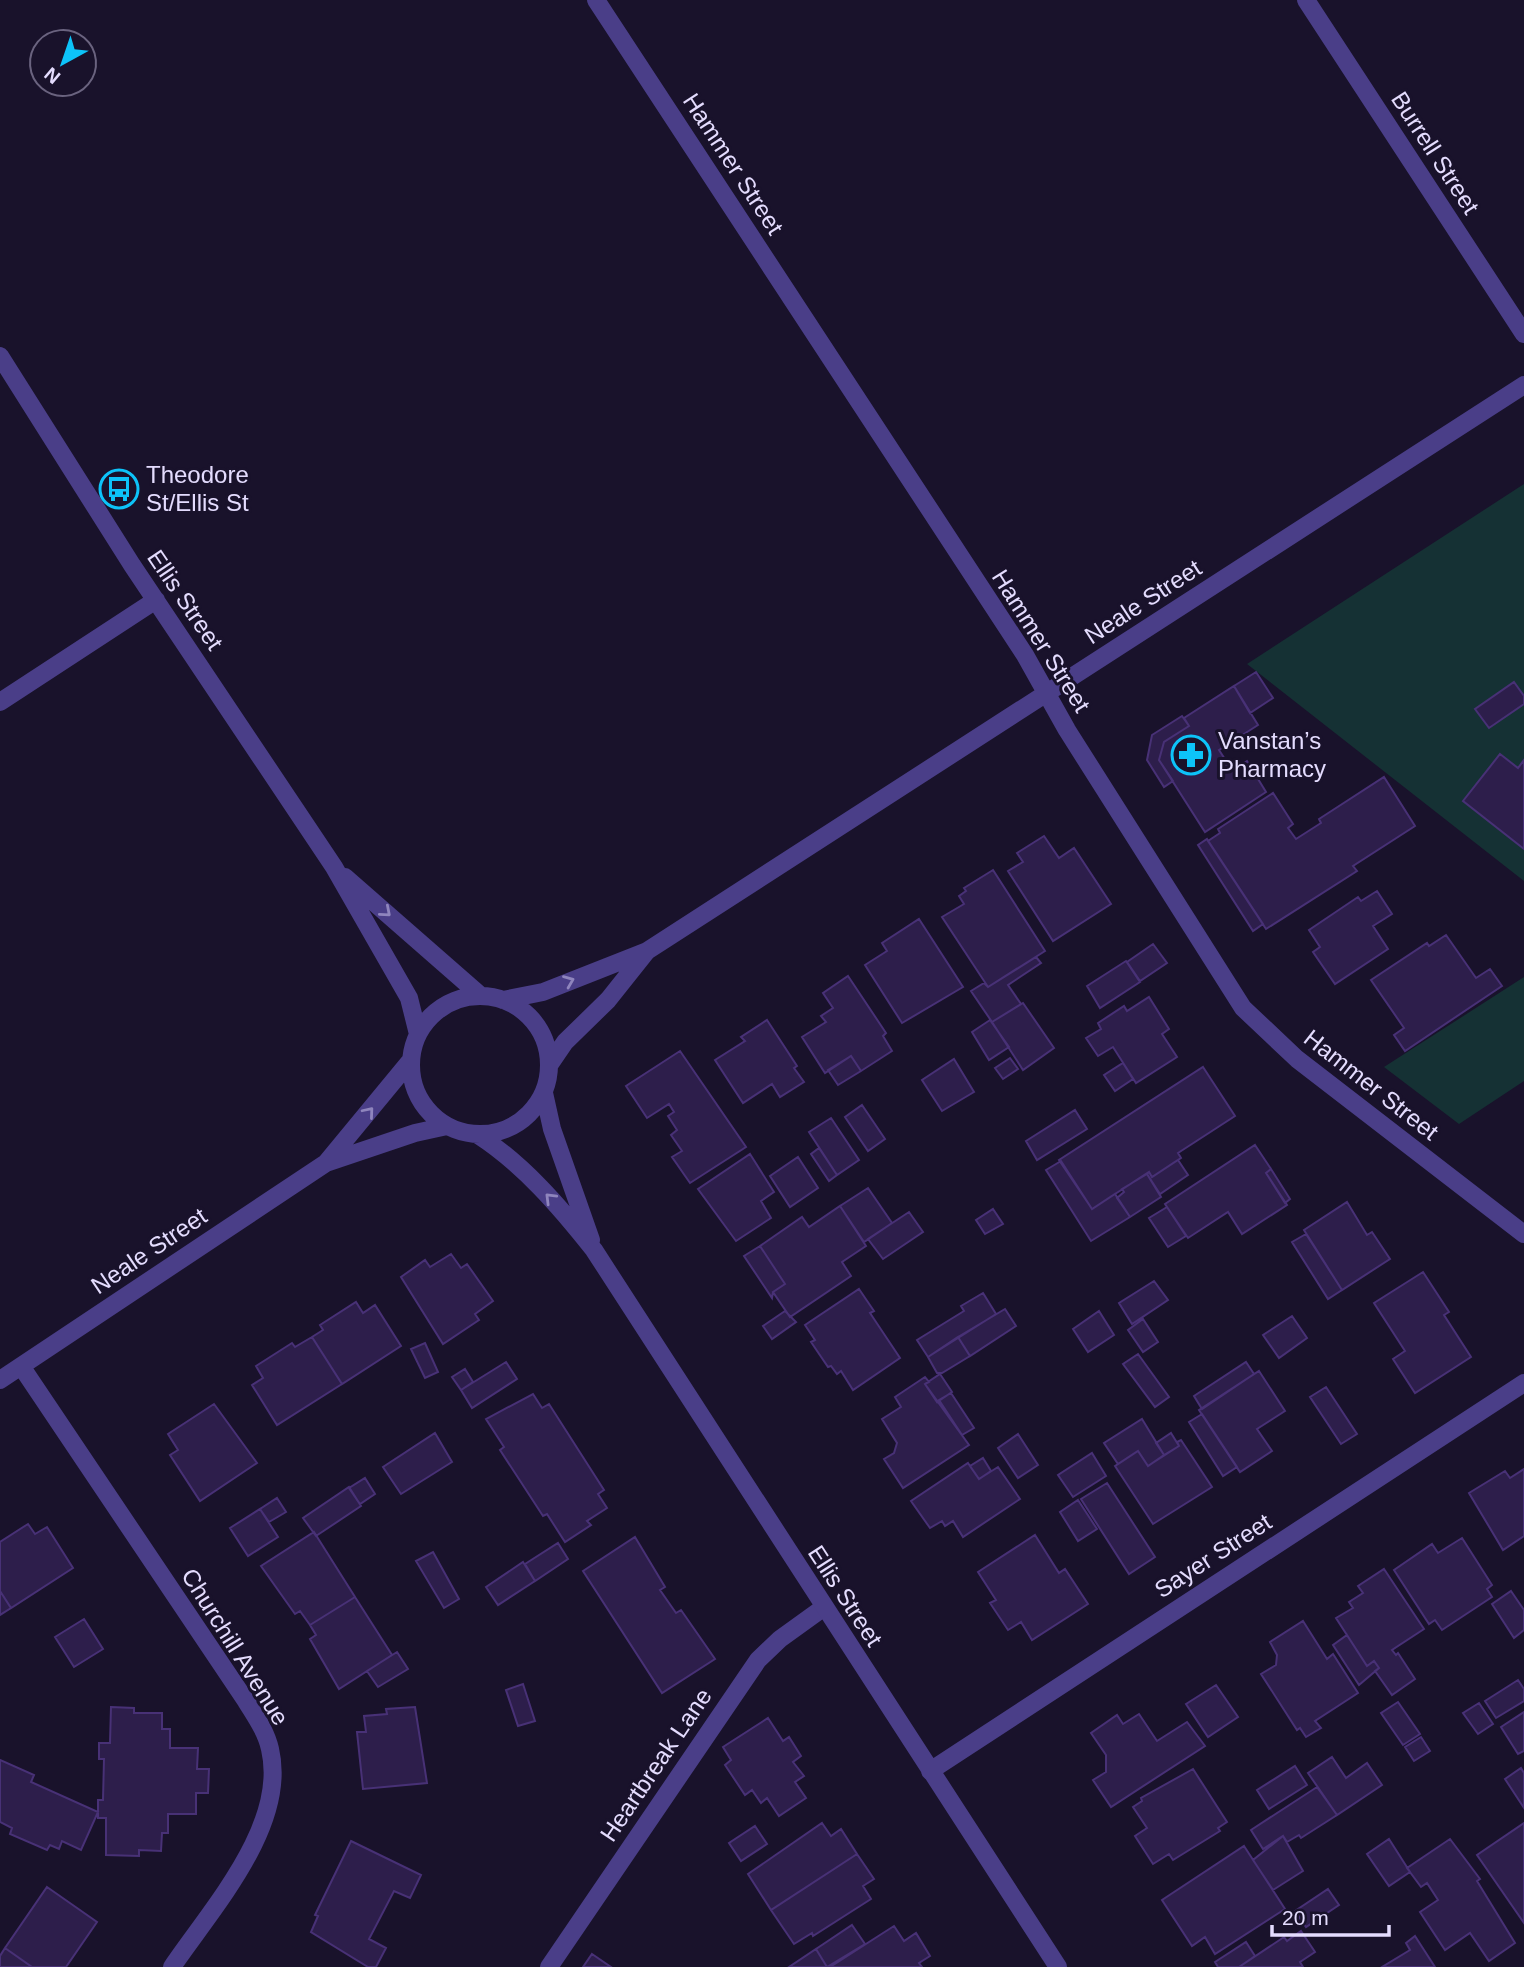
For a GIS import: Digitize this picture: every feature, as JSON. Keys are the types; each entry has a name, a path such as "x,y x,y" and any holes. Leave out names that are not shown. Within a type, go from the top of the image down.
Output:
{"street":[{"name":"Hammer Street","path":"596,0 1025,655 1046,695 1243,1007 1267,1034 1297,1059 1524,1234"},
{"name":"Burrell Street","path":"1306,0 1524,334"},
{"name":"Ellis Street","path":"0,356 156,600 334,867 409,998 418,1034"},
{"name":"Neale Street","path":"503,1000 542,992 647,951 1524,385"},
{"path":"0,702 156,600"},
{"name":"Ellis Street","path":"334,867 481,996"},
{"name":"Neale Street","path":"550,1064 565,1042 608,1000 647,951"},
{"path":"481,996 503,1000 522,1010 537,1025 546,1044 550,1064 544,1093 533,1110 517,1124 498,1132 478,1135 447,1126 430,1112 419,1097 412,1079 411,1060 418,1034 429,1018 444,1006 462,998 481,996"},
{"name":"Neale Street","path":"326,1163 411,1060"},
{"name":"Ellis Street","path":"544,1093 552,1129 594,1250"},
{"name":"Neale Street","path":"0,1380 326,1163 415,1133 447,1126"},
{"name":"Ellis Street","path":"478,1135 500,1149 534,1182 594,1250 1058,1967"},
{"name":"Churchill Avenue","path":"21,1366 246,1701 270,1749 274,1780 264,1823 229,1883 172,1967"},
{"name":"Sayer Street","path":"930,1771 1524,1383"},
{"name":"Heartbreak Lane","path":"549,1967 758,1660 780,1639 824,1608"}],"green space":[{"path":"1524,484 1524,881 1247,664"},
{"path":"1524,977 1524,1081 1459,1124 1384,1067"}],"building":[{"path":"1256,672 1273,698 1250,713 1234,686"},
{"path":"1514,682 1524,696 1524,704 1489,728 1475,709"},
{"name":"Vanstan’s Pharmacy","path":"1234,686 1258,725 1219,750 1232,770 1247,761 1266,792 1205,832 1159,760 1164,742 1189,726 1184,718"},
{"path":"1182,716 1189,726 1164,742 1159,760 1173,781 1164,787 1147,760 1152,735"},
{"path":"1500,754 1518,768 1524,760 1524,849 1463,801"},
{"path":"1384,777 1415,826 1353,866 1357,871 1266,929 1208,841 1220,833 1218,829 1273,793 1293,824 1288,828 1296,839 1321,823 1319,819"},
{"path":"1044,836 1059,858 1074,848 1111,904 1053,941 1008,871 1023,862 1017,853"},
{"path":"1207,839 1263,924 1253,931 1198,845"},
{"path":"993,870 1045,951 988,987 942,917 964,904 959,896 966,891 964,888"},
{"path":"1377,891 1392,914 1373,926 1388,949 1335,984 1313,952 1320,947 1309,930 1358,897 1361,901"},
{"path":"919,919 963,987 902,1023 865,965 887,951 882,943"},
{"path":"1446,935 1476,978 1490,969 1502,986 1405,1051 1394,1035 1404,1028 1371,980 1427,943 1429,946"},
{"path":"1153,944 1167,963 1140,981 1127,962"},
{"path":"1036,957 1041,963 1008,985 1021,1004 992,1022 971,991 984,983 988,987"},
{"path":"1126,961 1140,982 1100,1008 1087,986"},
{"path":"848,976 886,1033 883,1036 892,1051 861,1071 851,1056 825,1073 802,1037 826,1022 821,1016 833,1008 823,993"},
{"path":"1149,997 1169,1029 1162,1034 1177,1057 1136,1083 1113,1047 1098,1056 1086,1038 1101,1029 1098,1023 1124,1006 1127,1011"},
{"path":"1023,1003 1054,1048 1023,1070 992,1022"},
{"path":"767,1020 797,1066 794,1068 804,1082 780,1097 772,1084 743,1103 715,1060 745,1041 741,1037"},
{"path":"990,1020 1009,1047 989,1060 972,1032"},
{"path":"680,1051 746,1147 690,1183 672,1157 682,1151 671,1135 677,1130 668,1116 674,1112 669,1104 647,1118 626,1086"},
{"path":"851,1056 861,1071 838,1085 828,1070"},
{"path":"1010,1058 1018,1069 1003,1079 995,1068"},
{"path":"954,1059 974,1092 942,1111 922,1080"},
{"path":"1123,1063 1133,1079 1115,1091 1104,1075"},
{"path":"1203,1067 1235,1116 1178,1153 1181,1158 1152,1177 1149,1172 1092,1209 1059,1160"},
{"path":"862,1105 885,1139 868,1151 845,1117"},
{"path":"1075,1110 1087,1129 1037,1160 1026,1141"},
{"path":"831,1118 859,1160 837,1175 809,1132"},
{"path":"1255,1145 1271,1169 1266,1173 1287,1205 1242,1234 1228,1212 1188,1238 1165,1204"},
{"path":"819,1148 837,1175 829,1181 811,1154"},
{"path":"750,1154 774,1192 761,1201 771,1218 736,1241 698,1189"},
{"path":"798,1157 818,1188 790,1207 770,1176"},
{"path":"1178,1160 1188,1175 1160,1194 1147,1174 1149,1172 1152,1177"},
{"path":"1061,1161 1092,1209 1115,1194 1130,1217 1091,1241 1046,1170"},
{"path":"1271,1169 1290,1199 1285,1203 1266,1173"},
{"path":"1147,1174 1161,1197 1130,1217 1117,1198 1124,1192 1122,1189"},
{"path":"868,1188 892,1223 864,1242 840,1206"},
{"path":"1347,1202 1367,1235 1372,1232 1390,1259 1342,1290 1304,1230"},
{"path":"840,1206 866,1246 842,1262 851,1276 790,1317 773,1292 785,1284 760,1246 802,1217 809,1227"},
{"path":"1167,1207 1186,1236 1168,1247 1149,1218"},
{"path":"993,1209 1003,1224 985,1234 976,1220"},
{"path":"909,1212 923,1232 883,1259 868,1239"},
{"path":"1306,1234 1342,1290 1328,1299 1292,1242"},
{"path":"760,1246 785,1284 773,1292 772,1298 744,1256"},
{"path":"451,1254 461,1268 467,1264 493,1301 475,1314 479,1320 443,1344 401,1277 425,1260 430,1267"},
{"path":"1423,1272 1449,1312 1444,1315 1471,1357 1415,1393 1393,1359 1405,1351 1374,1303"},
{"path":"1154,1281 1168,1300 1132,1324 1119,1303"},
{"path":"859,1289 874,1311 870,1313 900,1358 853,1390 841,1371 837,1374 831,1366 828,1367 811,1342 815,1340 805,1325"},
{"path":"983,1293 996,1314 928,1357 917,1340 964,1311 961,1306"},
{"path":"356,1302 363,1313 375,1305 401,1346 342,1384 312,1337 323,1330 320,1325"},
{"path":"1005,1309 1016,1326 970,1356 958,1337"},
{"path":"785,1311 796,1322 772,1339 763,1326"},
{"path":"1099,1311 1114,1335 1088,1352 1073,1329"},
{"path":"1292,1316 1307,1338 1279,1358 1263,1335"},
{"path":"1143,1319 1158,1342 1143,1352 1128,1330"},
{"path":"312,1337 342,1384 277,1425 252,1385 263,1378 256,1366 292,1343 295,1347"},
{"path":"958,1337 970,1356 942,1373 937,1373 928,1357"},
{"path":"425,1343 438,1372 425,1378 411,1349"},
{"path":"1138,1354 1169,1397 1155,1407 1123,1364"},
{"path":"506,1362 517,1379 472,1408 461,1390"},
{"path":"1246,1362 1254,1374 1202,1409 1194,1396"},
{"path":"465,1369 473,1382 461,1390 452,1377"},
{"path":"1259,1371 1285,1411 1257,1429 1272,1451 1240,1472 1199,1410"},
{"path":"940,1374 952,1392 937,1402 925,1384"},
{"path":"925,1377 929,1382 925,1384 969,1445 903,1488 884,1459 894,1453 897,1443 882,1419 901,1407 895,1397"},
{"path":"1326,1387 1357,1434 1341,1444 1310,1397"},
{"path":"951,1393 974,1428 962,1435 939,1400"},
{"path":"533,1394 542,1408 549,1404 604,1490 598,1494 607,1508 587,1521 591,1525 565,1542 547,1514 543,1516 500,1450 504,1447 486,1419"},
{"path":"214,1404 257,1463 200,1501 170,1455 178,1450 168,1434"},
{"path":"1202,1414 1237,1467 1223,1476 1189,1422"},
{"path":"1142,1419 1164,1455 1148,1466 1138,1451 1118,1464 1104,1443"},
{"path":"435,1433 452,1462 401,1494 383,1467"},
{"path":"1171,1433 1179,1446 1164,1455 1156,1443"},
{"path":"1018,1434 1038,1465 1018,1478 998,1448"},
{"path":"1181,1440 1212,1487 1153,1524 1115,1466 1138,1451 1148,1466 1179,1446 1177,1442"},
{"path":"1092,1453 1106,1476 1073,1497 1058,1475"},
{"path":"983,1458 991,1471 979,1479 970,1466"},
{"path":"968,1463 979,1479 998,1467 1020,1499 963,1537 953,1521 945,1526 942,1521 930,1528 911,1501"},
{"path":"1524,1469 1524,1536 1503,1550 1469,1493 1505,1471 1510,1478"},
{"path":"365,1478 375,1494 360,1504 349,1488"},
{"path":"1107,1483 1155,1557 1129,1574 1081,1499"},
{"path":"349,1487 361,1506 316,1536 303,1518"},
{"path":"277,1498 286,1512 269,1522 260,1509"},
{"path":"1078,1500 1097,1529 1078,1541 1060,1512"},
{"path":"260,1509 278,1537 248,1556 230,1528"},
{"path":"28,1524 35,1534 47,1527 73,1568 11,1608 0,1591 0,1542"},
{"path":"314,1532 355,1597 310,1625 300,1611 295,1614 261,1566"},
{"path":"1035,1535 1059,1573 1065,1569 1088,1604 1032,1640 1021,1622 1008,1630 990,1603 996,1600 978,1572"},
{"path":"635,1537 665,1587 660,1590 676,1613 681,1610 715,1659 662,1693 583,1571"},
{"path":"1462,1538 1492,1585 1487,1589 1492,1597 1442,1630 1435,1620 1429,1624 1394,1570 1432,1544 1438,1553"},
{"path":"558,1543 568,1559 535,1581 525,1564"},
{"path":"433,1552 459,1599 444,1608 416,1561"},
{"path":"523,1562 535,1581 498,1605 486,1587"},
{"path":"1384,1569 1424,1629 1392,1650 1396,1655 1398,1653 1415,1679 1392,1695 1375,1671 1379,1668 1374,1661 1367,1666 1336,1618 1353,1608 1349,1602 1363,1593 1358,1586"},
{"path":"0,1591 11,1608 0,1615"},
{"path":"1511,1591 1524,1610 1524,1630 1514,1638 1492,1604"},
{"path":"355,1597 392,1655 339,1689 310,1639 316,1635 310,1625"},
{"path":"84,1619 103,1649 74,1667 55,1637"},
{"path":"1303,1621 1327,1659 1333,1654 1358,1693 1315,1721 1321,1728 1306,1737 1300,1728 1297,1730 1261,1674 1276,1665 1277,1655 1270,1642"},
{"path":"1347,1635 1367,1666 1374,1661 1379,1668 1359,1685 1333,1645"},
{"path":"397,1652 408,1669 378,1687 367,1671"},
{"path":"1518,1680 1524,1689 1524,1701 1496,1718 1485,1701"},
{"path":"523,1684 535,1721 518,1726 506,1690"},
{"path":"1216,1685 1238,1717 1208,1737 1186,1704"},
{"path":"1398,1702 1420,1734 1403,1745 1381,1713"},
{"path":"1479,1703 1493,1724 1478,1734 1463,1713"},
{"path":"111,1707 134,1708 134,1713 162,1713 162,1729 170,1729 170,1748 198,1748 197,1769 209,1769 208,1793 196,1793 196,1814 168,1814 168,1833 162,1833 161,1851 139,1850 139,1856 106,1855 106,1818 98,1818 98,1800 103,1800 104,1759 99,1759 99,1743 110,1743"},
{"path":"415,1707 427,1783 363,1789 357,1732 366,1732 364,1716 387,1714 386,1709"},
{"path":"1524,1712 1524,1751 1518,1754 1501,1727"},
{"path":"1139,1714 1157,1741 1187,1722 1205,1746 1111,1807 1093,1780 1106,1772 1106,1755 1091,1733 1117,1715 1123,1724"},
{"path":"768,1718 783,1741 789,1737 801,1756 793,1762 804,1776 795,1782 806,1798 779,1816 767,1798 761,1803 752,1790 745,1795 725,1765 731,1760 723,1747"},
{"path":"1421,1737 1430,1751 1414,1761 1405,1747"},
{"path":"1332,1757 1346,1778 1367,1763 1382,1785 1337,1815 1308,1773"},
{"path":"0,1760 34,1775 31,1782 98,1812 81,1850 62,1841 59,1849 50,1845 47,1850 10,1834 12,1828 0,1822"},
{"path":"1295,1766 1307,1785 1269,1809 1257,1790"},
{"path":"1521,1768 1524,1773 1524,1808 1505,1779"},
{"path":"1193,1769 1227,1822 1218,1828 1220,1831 1173,1860 1169,1854 1153,1864 1135,1836 1147,1828 1133,1807 1142,1801 1141,1798"},
{"path":"1317,1787 1337,1815 1301,1838 1299,1835 1287,1842 1283,1836 1263,1849 1251,1830"},
{"path":"822,1823 831,1836 841,1829 857,1854 771,1910 748,1874"},
{"path":"1524,1823 1524,1923 1477,1855"},
{"path":"755,1826 767,1844 741,1861 729,1843"},
{"path":"1283,1836 1303,1871 1273,1890 1253,1860"},
{"path":"1389,1839 1410,1872 1389,1886 1367,1854"},
{"path":"1450,1839 1480,1879 1477,1881 1515,1943 1489,1961 1470,1933 1445,1950 1420,1912 1438,1900 1427,1883 1421,1887 1407,1868"},
{"path":"351,1841 421,1875 410,1898 394,1891 369,1939 386,1948 376,1967 368,1967 311,1932 318,1916 315,1915"},
{"path":"1244,1846 1285,1909 1215,1954 1205,1937 1192,1946 1162,1900"},
{"path":"857,1854 874,1879 863,1886 871,1899 813,1936 812,1933 794,1944 771,1910"},
{"path":"47,1887 97,1922 66,1967 32,1967 5,1948"},
{"path":"1328,1889 1339,1905 1306,1927 1295,1911"},
{"path":"852,1925 865,1944 827,1967 816,1949"},
{"path":"894,1926 904,1941 916,1933 930,1956 919,1963 922,1967 830,1967"},
{"path":"1301,1931 1315,1952 1300,1962 1303,1967 1239,1967 1284,1937 1287,1941"},
{"path":"1415,1936 1435,1967 1382,1967 1410,1950 1406,1943"},
{"path":"1246,1942 1255,1956 1239,1967 1218,1967 1215,1962"},
{"path":"5,1948 32,1967 0,1967 0,1956"},
{"path":"816,1949 827,1967 789,1967"},
{"path":"592,1954 611,1967 583,1967"}],"place":[{"name":"Theodore St/Ellis St","path":"119,489"},
{"name":"Vanstan’s Pharmacy","path":"1191,755"}]}
